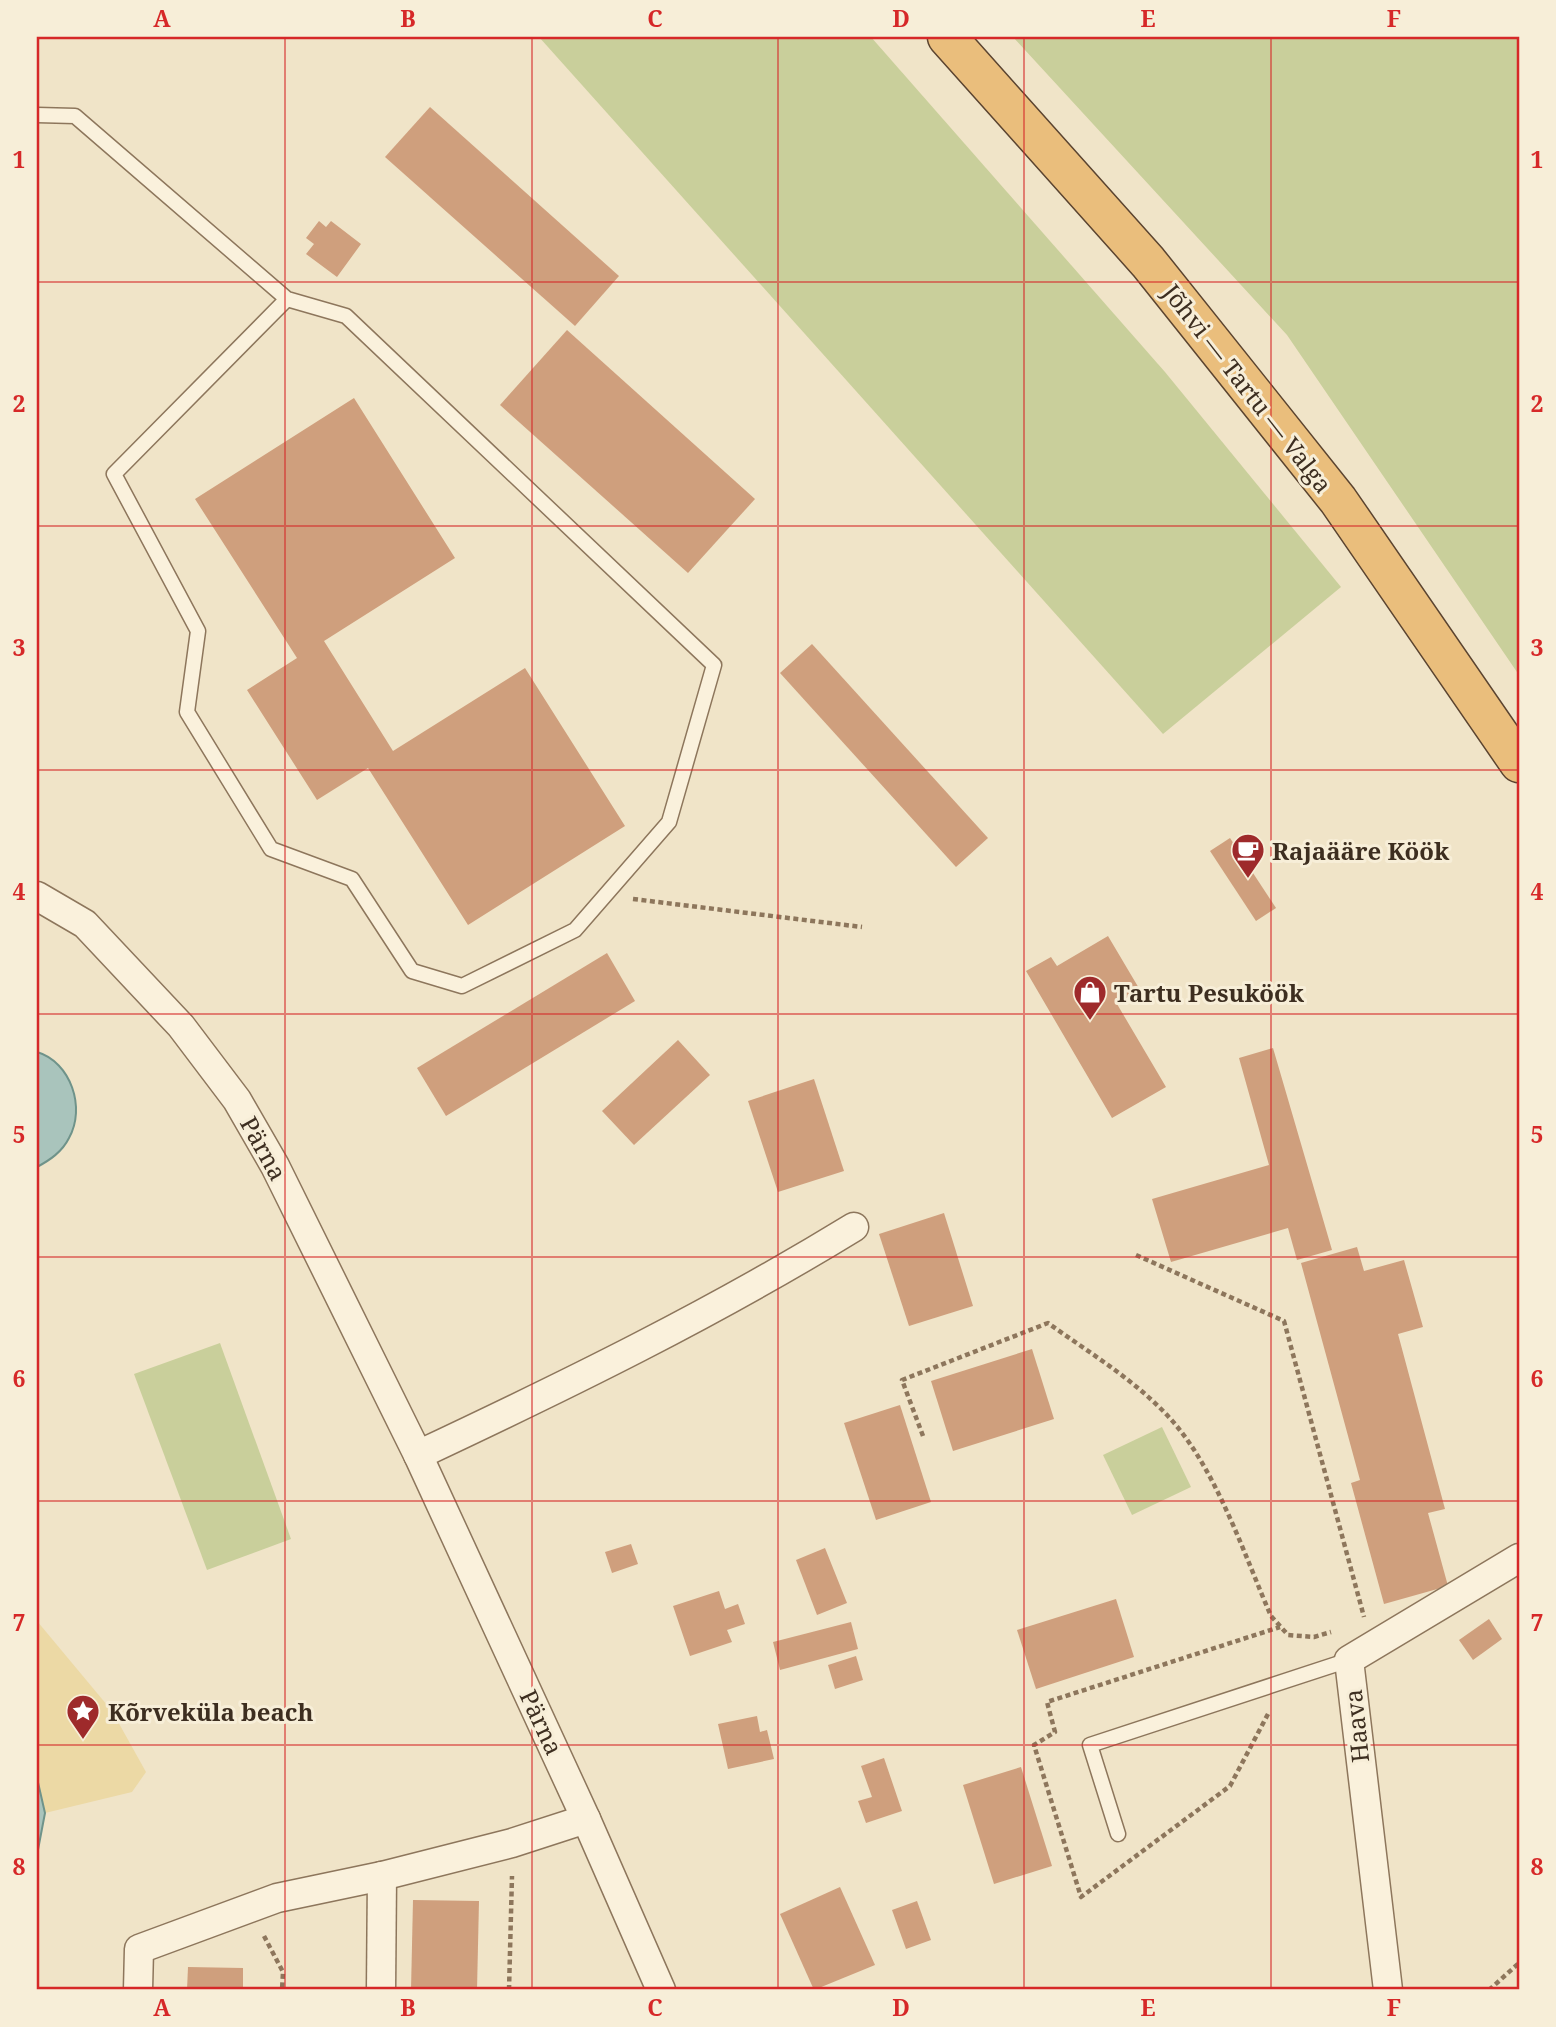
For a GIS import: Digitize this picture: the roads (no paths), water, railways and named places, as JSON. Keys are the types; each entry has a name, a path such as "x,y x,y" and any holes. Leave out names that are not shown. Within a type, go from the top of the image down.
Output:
{"highway":[{"name":"Jõhvi — Tartu — Valga","path":"947,37 1148,261 1338,500 1519,763"}],"street":[{"name":"Pärna","path":"37,896 85,925 181,1026 237,1100 275,1166 418,1455 586,1819 661,1990"},
{"path":"418,1455 609,1366 780,1273 854,1227"},
{"name":"Haava","path":"1388,1990 1349,1660 1519,1558"},
{"path":"138,1990 139,1949 244,1908 512,1843 586,1819"},
{"path":"381,1990 382,1876"}],"lane":[{"path":"37,115 75,116 287,299 346,316 714,665 669,822 575,930 462,986 412,971 352,879 271,849 187,712 198,631 114,474 287,299"},
{"path":"1118,1834 1090,1745 1349,1660"}],"water":[{"path":"37,1052 59,1065 67,1076 75,1100 76,1113 74,1126 66,1143 55,1155 37,1167"},
{"path":"37,1778 45,1813 37,1855"}],"place":[{"name":"Rajaääre Köök","path":"1248,880"},
{"name":"Tartu Pesuköök","path":"1090,1022"},
{"name":"Kõrveküla beach","path":"83,1741"}]}
